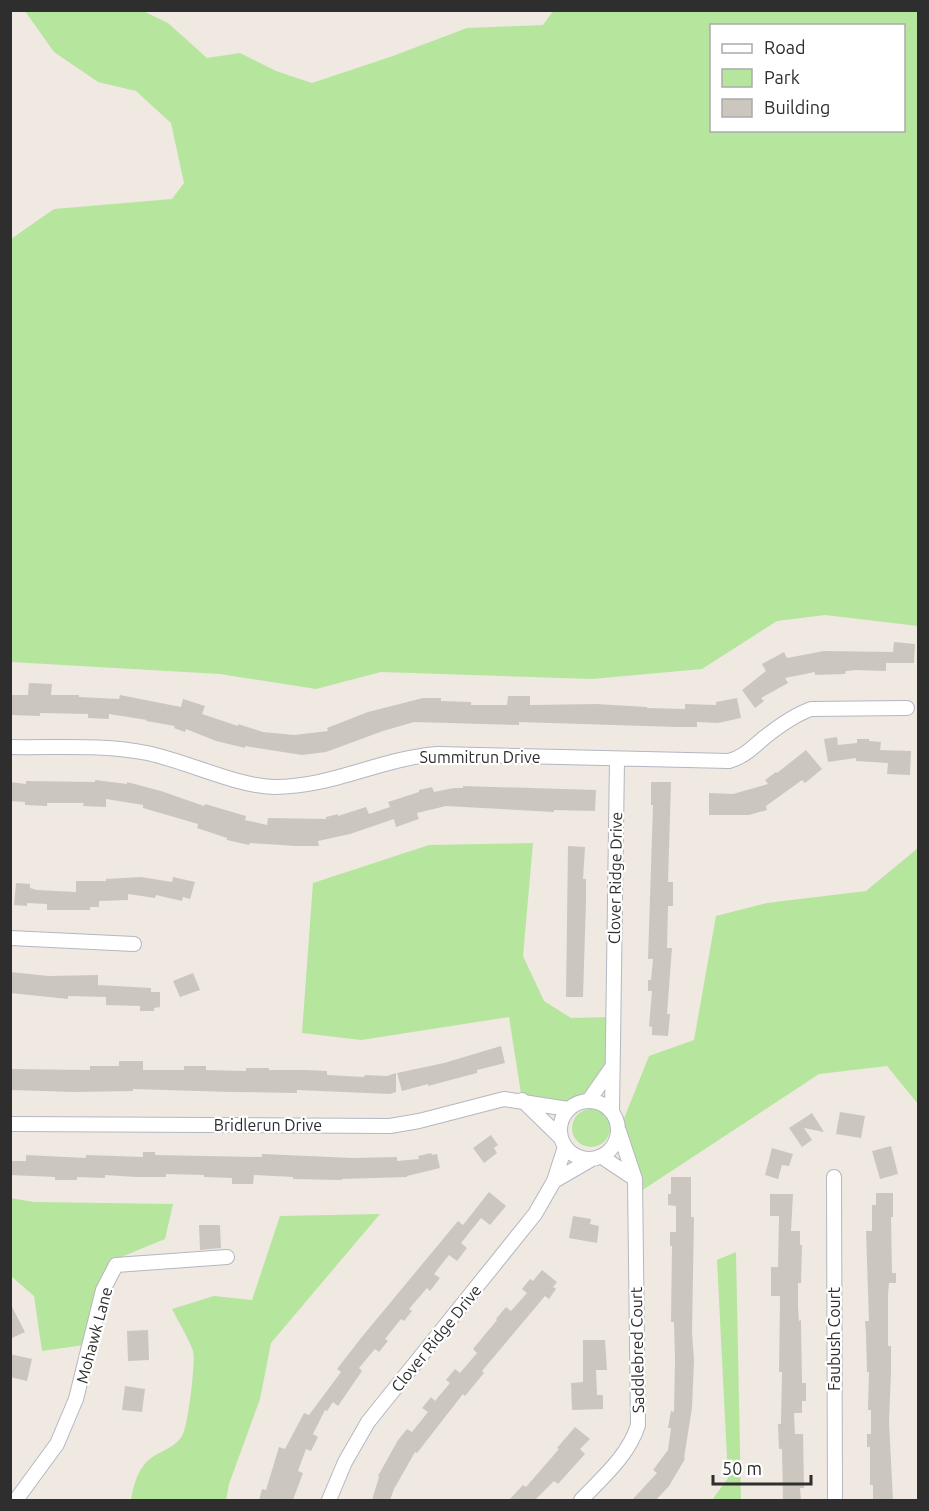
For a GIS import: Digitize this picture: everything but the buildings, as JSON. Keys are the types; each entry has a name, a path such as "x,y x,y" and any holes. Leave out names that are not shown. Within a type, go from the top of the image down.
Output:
{"street":[{"name":"Summitrun Drive","path":"10,747 122,749 146,753 271,787 320,783 407,758 427,755 729,761 739,758 798,714 811,709 907,708"},
{"name":"Clover Ridge Drive","path":"554,1181 611,1150 617,1141 619,1131 617,1120 612,1112 617,760"},
{"path":"10,938 134,944"},
{"path":"590,1100 612,1067"},
{"name":"Bridlerun Drive","path":"10,1124 390,1126 419,1121 504,1099 568,1109"},
{"path":"522,1100 572,1154 582,1158 597,1158 634,1179"},
{"path":"568,1109 579,1102 590,1100 600,1102 612,1112"},
{"name":"Clover Ridge Drive","path":"329,1500 345,1462 368,1422 535,1214 554,1181 563,1143 560,1128 562,1118 568,1109"},
{"name":"Saddlebred Court","path":"581,1500 627,1449 638,1425 634,1179 619,1131"},
{"name":"Faubush Court","path":"834,1177 835,1500"},
{"name":"Mohawk Lane","path":"16,1500 57,1444 76,1399 101,1299 116,1264 227,1257"}],"green space":[{"path":"25,11 143,11 168,23 207,58 240,53 276,71 312,83 467,28 543,25 553,11 918,11 918,626 825,615 777,621 702,669 592,679 381,672 316,689 220,674 11,662 11,239 54,209 172,199 184,183 171,123 136,91 98,82 54,52"},
{"path":"533,843 523,956 544,1001 571,1018 613,1017 612,1067 589,1100 579,1102 568,1109 522,1100 509,1017 361,1040 302,1033 313,883 429,845"},
{"path":"918,848 918,1104 887,1066 819,1074 635,1195 619,1131 649,1056 694,1040 716,916 767,903 866,891"},
{"path":"591,1109 605,1114 610,1128 605,1142 591,1147 577,1142 572,1128 577,1114"},
{"path":"10,1198 34,1202 173,1204 165,1239 109,1262 84,1345 42,1351 34,1296 11,1276"},
{"path":"380,1214 271,1343 260,1399 229,1484 226,1500 131,1500 140,1470 154,1456 177,1442 183,1434 187,1418 194,1357 186,1335 172,1309 214,1296 252,1300 280,1216"},
{"path":"736,1252 741,1500 712,1500 728,1478 717,1260"}]}
